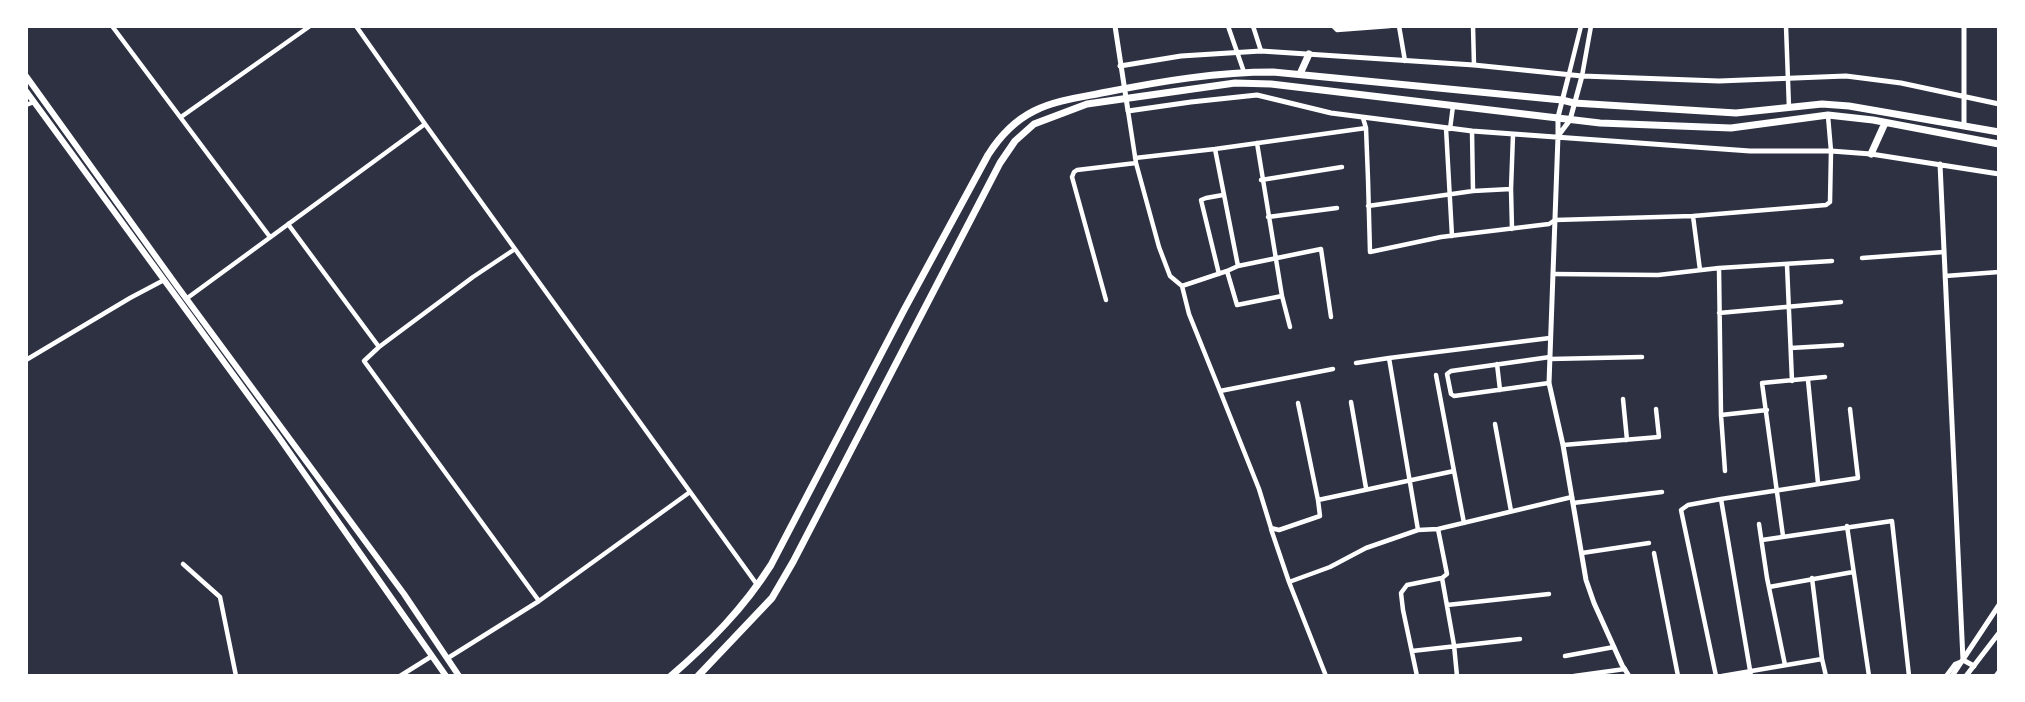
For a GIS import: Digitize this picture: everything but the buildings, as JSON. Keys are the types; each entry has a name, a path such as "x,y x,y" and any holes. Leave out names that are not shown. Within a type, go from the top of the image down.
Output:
{"highway":[{"path":"1300,74 1309,54"},
{"path":"671,676 707,645 758,586 778,553 923,274 998,139 1015,123 1035,111 1070,99 1154,83 1244,72 1273,72 1574,103 1736,113 1822,104 1849,106 1999,132"},
{"path":"698,676 772,598 806,538 1000,163 1015,141 1034,124 1087,104 1235,83 1601,123 1731,128 1828,115 1885,122 1999,144"},
{"path":"1871,155 1885,122"}],"main road":[{"path":"26,76 446,676"},
{"path":"26,91 164,281 186,299 404,594 459,676"}],"street":[{"path":"112,26 270,237"},
{"path":"180,117 310,26"},
{"path":"356,26 758,586"},
{"path":"1115,26 1135,161 1159,247 1170,276 1182,286 1189,314 1259,489 1289,582 1326,676"},
{"path":"1228,26 1244,72"},
{"path":"1253,26 1261,51"},
{"path":"1333,26 1337,30 1390,26"},
{"path":"1399,26 1405,61"},
{"path":"1473,26 1474,65"},
{"path":"1581,26 1558,117 1549,383 1563,445 1586,580 1594,603 1629,676"},
{"path":"1559,136 1570,120 1591,26"},
{"path":"1786,26 1789,108"},
{"path":"1964,26 1964,126"},
{"path":"1120,66 1181,55 1261,51 1474,65 1581,76 1719,81 1846,76 1901,83 1999,104"},
{"path":"1128,111 1257,95 1331,113 1472,131 1750,151 1831,151 1999,174"},
{"path":"26,105 43,100"},
{"path":"1452,236 1448,128 1453,106"},
{"path":"1363,118 1366,128 1370,252 1452,236 1549,224 1555,220 1693,216 1828,204 1831,151 1828,115"},
{"path":"186,299 425,124"},
{"path":"1106,300 1072,177 1073,172 1366,128"},
{"path":"1472,131 1473,191"},
{"path":"1513,135 1513,229"},
{"path":"1257,143 1261,180 1290,327"},
{"path":"1215,149 1238,267"},
{"path":"1940,164 1963,660"},
{"path":"1261,180 1342,167"},
{"path":"1368,206 1473,191 1511,189"},
{"path":"1219,274 1201,201 1223,195"},
{"path":"1268,217 1337,208"},
{"path":"1693,216 1700,270"},
{"path":"288,224 379,347"},
{"path":"514,249 379,347 364,361 539,601"},
{"path":"1182,286 1238,267 1321,249 1331,317"},
{"path":"1862,258 1944,252"},
{"path":"1553,274 1658,275 1718,268 1832,261"},
{"path":"1787,265 1792,381"},
{"path":"1718,268 1725,471"},
{"path":"1227,271 1237,306 1282,296"},
{"path":"1945,276 1999,272"},
{"path":"26,360 130,298 164,281"},
{"path":"1719,313 1841,302"},
{"path":"1356,363 1550,338"},
{"path":"1791,348 1842,345"},
{"path":"1549,383 1454,396 1451,394 1447,374 1451,371 1550,358 1642,357"},
{"path":"1389,358 1418,530"},
{"path":"1497,364 1500,390"},
{"path":"1220,391 1333,369"},
{"path":"1436,375 1464,523"},
{"path":"1783,536 1762,383 1825,377"},
{"path":"1808,380 1818,483"},
{"path":"1623,399 1627,440"},
{"path":"1351,401 1366,488"},
{"path":"1271,528 1279,530 1320,516 1298,403"},
{"path":"1563,445 1659,437 1656,409"},
{"path":"1716,676 1681,510 1688,505 1721,499 1858,478 1850,409"},
{"path":"1721,415 1767,410"},
{"path":"1495,424 1511,511"},
{"path":"1318,500 1454,471"},
{"path":"446,659 539,601 690,492"},
{"path":"1289,582 1330,567 1366,548 1418,530 1438,529 1511,511 1573,500 1662,492"},
{"path":"1721,499 1750,673"},
{"path":"1762,540 1892,521 1909,676"},
{"path":"1759,524 1785,665"},
{"path":"1847,526 1869,676"},
{"path":"1417,676 1402,610 1402,589 1407,585 1442,578 1447,574 1438,529"},
{"path":"1582,553 1649,543"},
{"path":"1654,553 1678,676"},
{"path":"183,564 220,597 236,676"},
{"path":"1769,587 1853,572"},
{"path":"1442,578 1457,676"},
{"path":"1812,578 1826,676"},
{"path":"1447,605 1549,594"},
{"path":"1952,676 1999,605"},
{"path":"1966,676 1999,633"},
{"path":"1412,651 1520,639"},
{"path":"1564,656 1614,647"},
{"path":"400,676 433,656"},
{"path":"1722,676 1822,659"},
{"path":"1963,660 1974,666"},
{"path":"1946,676 1955,664 1963,660"},
{"path":"1574,676 1625,669"}]}
